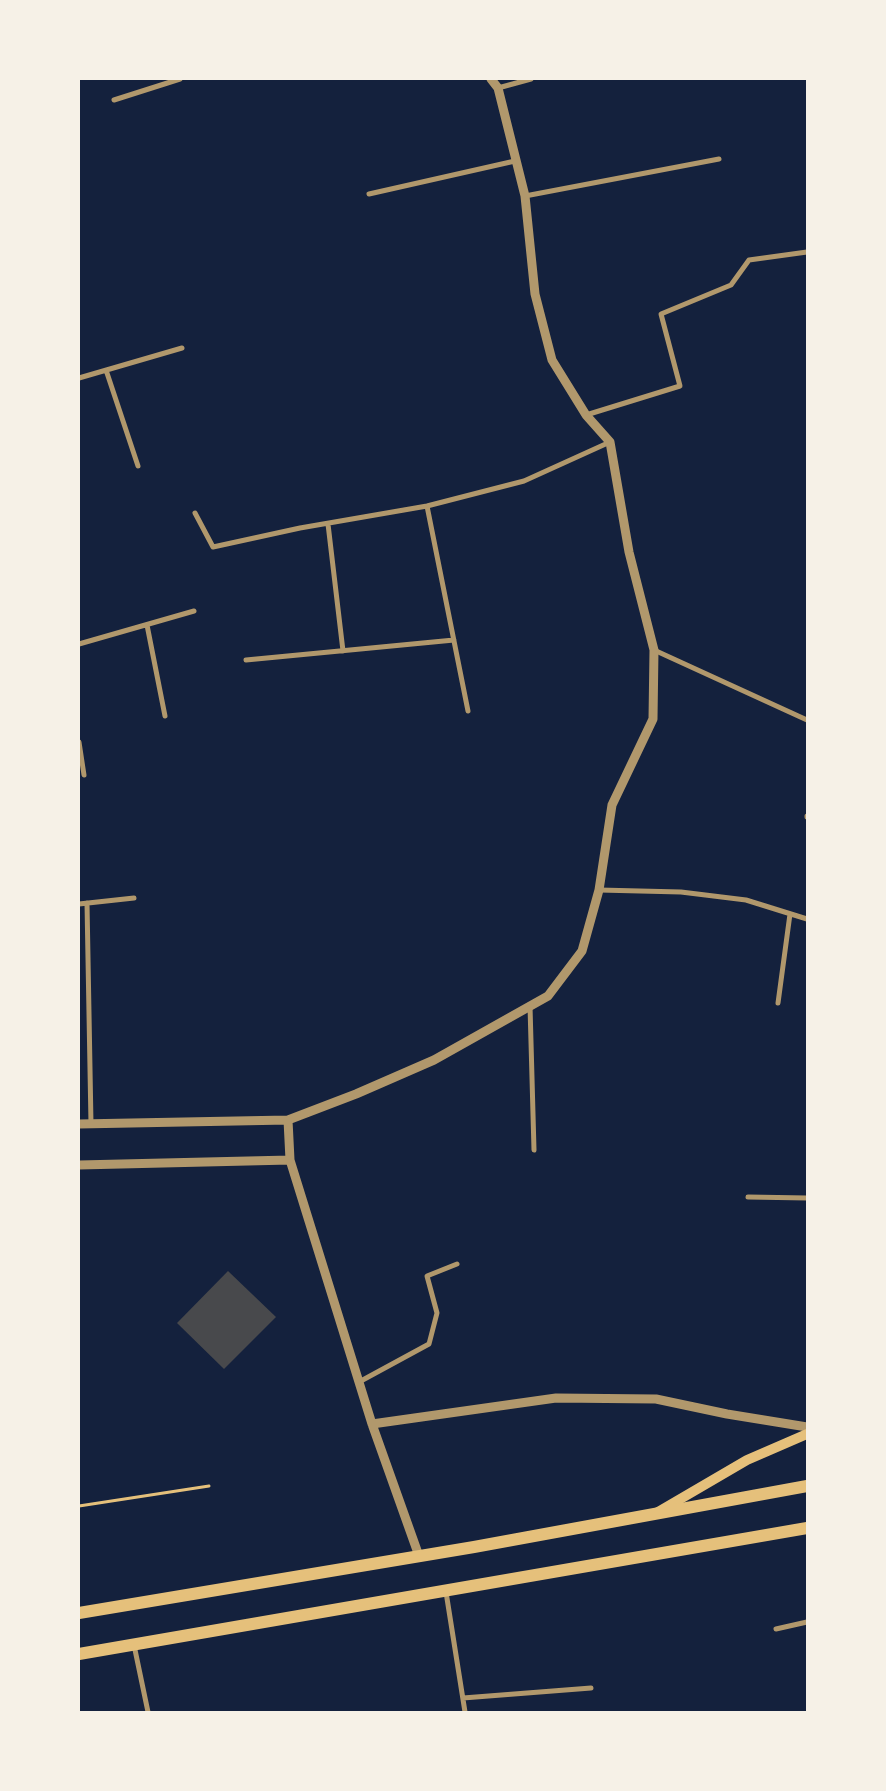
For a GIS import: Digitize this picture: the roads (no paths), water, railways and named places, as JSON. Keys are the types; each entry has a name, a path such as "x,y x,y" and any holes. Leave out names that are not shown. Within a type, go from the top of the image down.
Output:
{"main road":[{"path":"654,1514 747,1460 807,1434"},
{"path":"79,1613 418,1556 807,1486"},
{"path":"79,1654 807,1528"}],"street":[{"path":"114,100 180,79"},
{"path":"79,1124 288,1120 356,1094 434,1060 548,996 582,952 599,890 612,805 653,719 654,650 629,552 610,442 586,415 552,360 535,294 525,196 498,88 491,79"},
{"path":"498,88 531,79"},
{"path":"525,196 719,159"},
{"path":"369,194 515,161"},
{"path":"586,415 680,386 661,314 730,285 749,260 807,252"},
{"path":"79,378 182,348"},
{"path":"106,370 138,466"},
{"path":"194,513 213,547 427,506 524,481 610,442"},
{"path":"427,506 468,711"},
{"path":"328,524 344,651"},
{"path":"79,644 194,611"},
{"path":"148,625 165,716"},
{"path":"246,660 454,640"},
{"path":"654,650 807,720"},
{"path":"79,742 84,775"},
{"path":"599,890 691,893 746,900 807,919"},
{"path":"79,904 134,898"},
{"path":"87,903 91,1124"},
{"path":"778,1003 790,914"},
{"path":"530,1006 534,1150"},
{"path":"288,1120 290,1160 372,1424 418,1556"},
{"path":"79,1165 290,1160"},
{"path":"748,1196 807,1198"},
{"path":"359,1382 429,1344 437,1313 427,1276 458,1264"},
{"path":"372,1424 556,1398 656,1399 727,1414 807,1427"},
{"path":"446,1591 465,1712"},
{"path":"776,1629 807,1622"},
{"path":"134,1644 148,1712"},
{"path":"463,1698 591,1688"}]}
